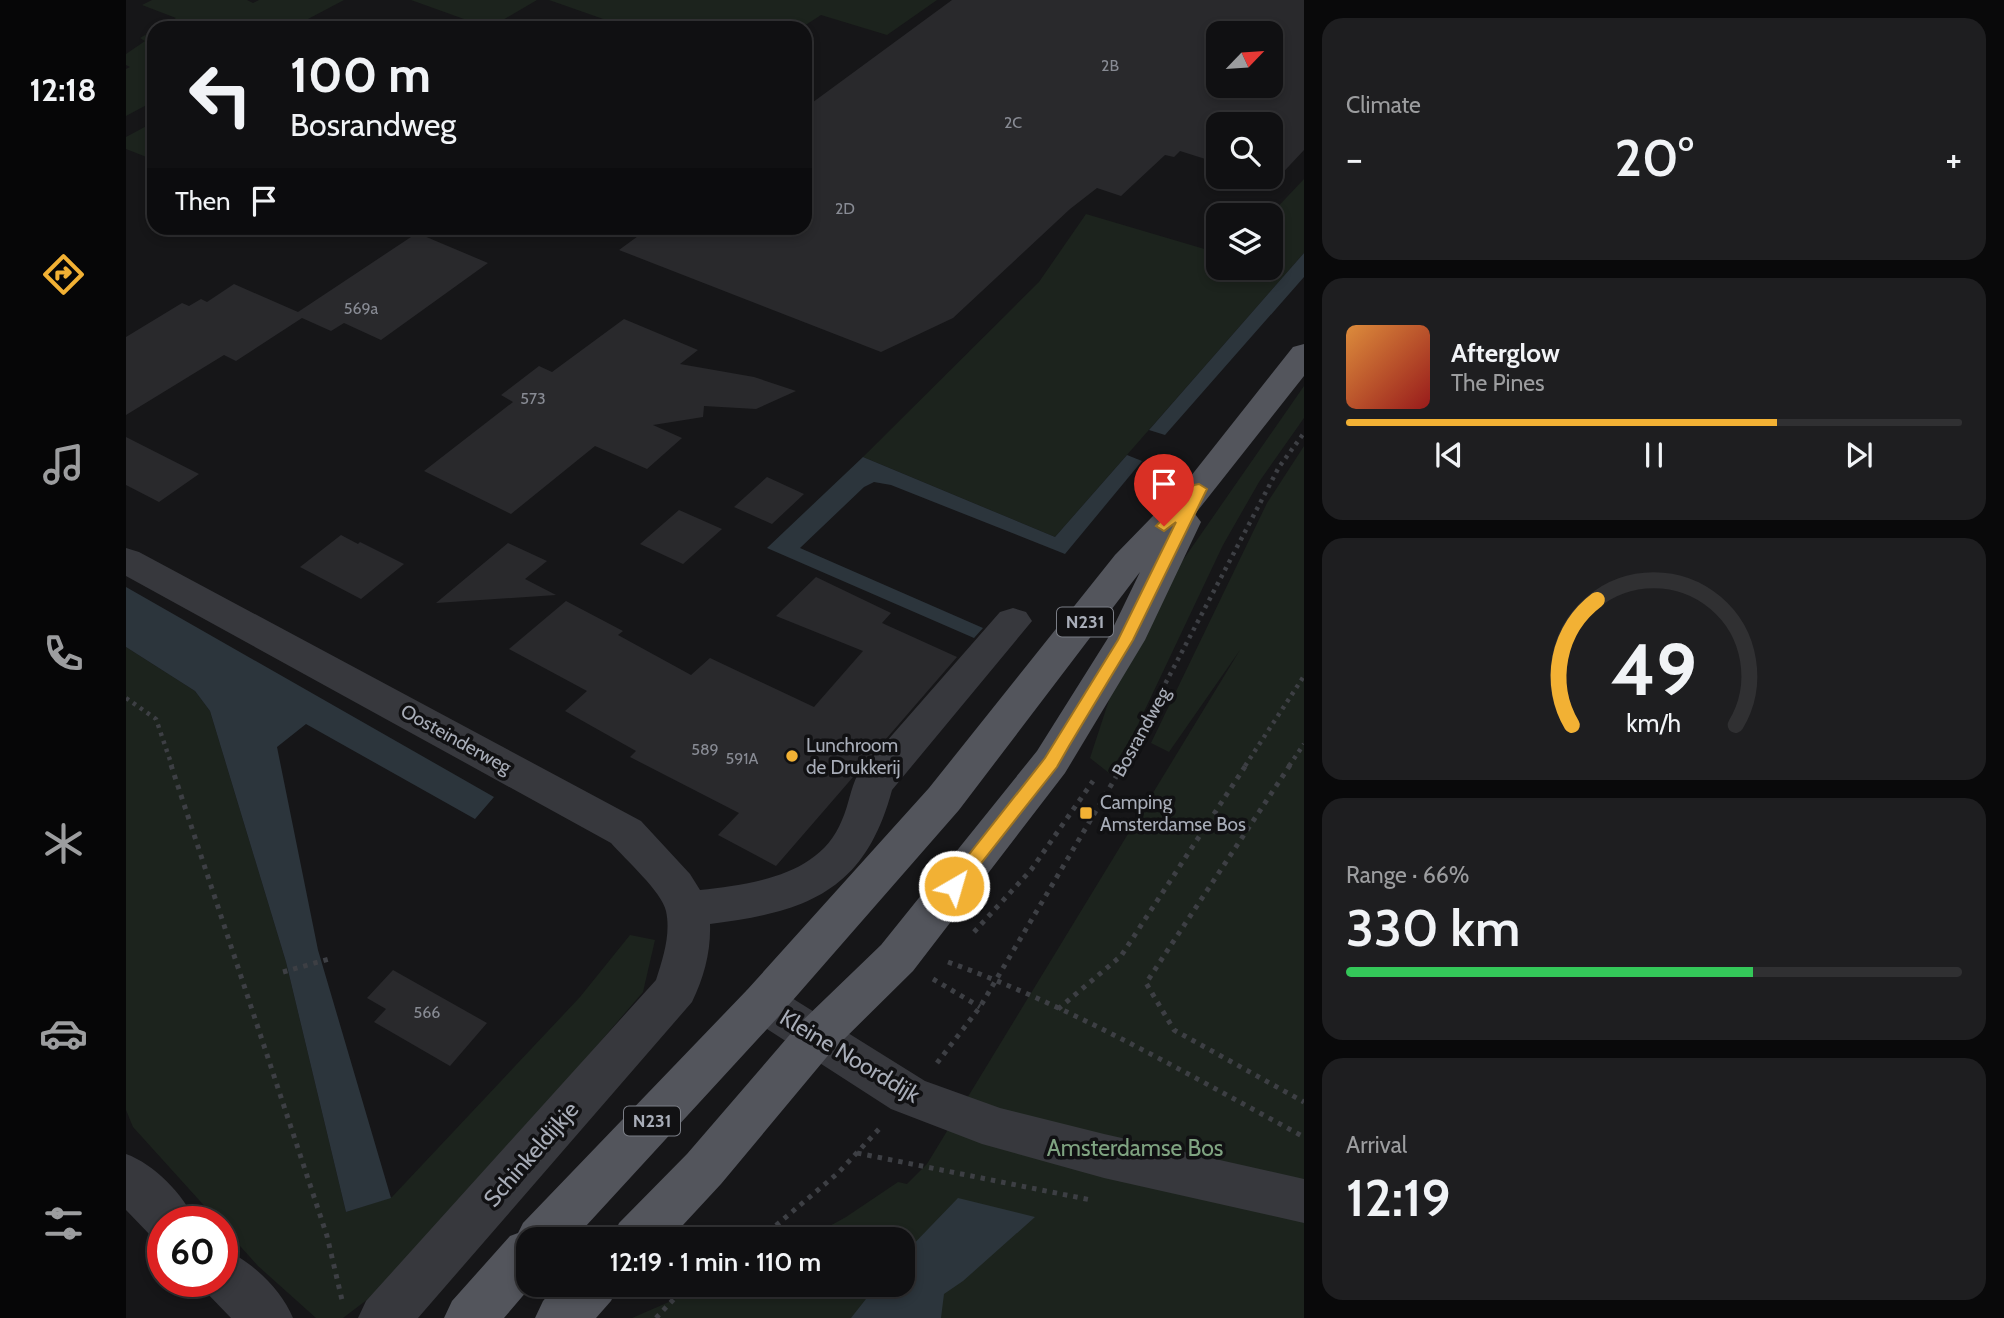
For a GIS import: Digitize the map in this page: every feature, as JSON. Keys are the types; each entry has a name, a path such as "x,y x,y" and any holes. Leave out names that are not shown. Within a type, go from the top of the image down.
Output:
{"main road":[{"name":"N231","path":"552,1227 763,1003 944,799 1128,564 1199,489 1304,354"},
{"name":"N231","path":"648,1227 704,1169 815,1038 897,958 1051,762 1126,640 1199,489"},
{"path":"470,1318 516,1266"},
{"path":"561,1318 581,1297"}],"street":[{"name":"Oosteinderweg","path":"126,560 626,832 676,886 688,909 689,944 676,989"},
{"path":"688,909 741,903 788,892 820,876 846,854 869,810 873,785 1013,621"},
{"name":"Schinkeldijkje","path":"365,1313 676,989"},
{"name":"Kleine Noorddijk","path":"763,1003 908,1095 999,1129 1104,1156 1304,1201"},
{"path":"126,1176 155,1206"},
{"path":"238,1289 267,1318"}],"path":[{"name":"Bosrandweg","path":"857,1153 947,1052 980,1007 1141,735 1248,524 1279,467 1304,433"},
{"path":"1058,1009 1121,956 1304,676"},
{"path":"126,698 156,719 327,1237 365,1313"},
{"path":"1304,744 1146,983 1174,1030 1304,1102"},
{"path":"283,972 329,959"},
{"path":"948,962 996,979 1058,1009 1304,1137"},
{"path":"774,1227 838,1173 857,1153 1100,1202"},
{"path":"656,1318 676,1297"}],"green space":[{"path":"152,0 247,0 253,3 259,0 344,0 304,21 171,21 176,18 142,5"},
{"path":"411,0 537,0 501,21 470,21"},
{"path":"549,0 937,0 887,35 821,15 812,21 609,21"},
{"path":"147,34 147,105 126,116 126,69 130,67 126,65 126,54 145,41 140,38"},
{"path":"147,126 147,157 126,149 126,137"},
{"path":"1304,179 1304,253 1283,277 1283,203"},
{"path":"1086,214 1206,249 1206,280 1280,280 1055,537 863,457 1039,282"},
{"path":"1304,386 1304,418 1259,482 1223,545 1132,737 1109,773 1090,758 1110,697 1174,573"},
{"name":"Amsterdamse Bos","path":"1304,446 1304,1318 632,1318 680,1297 915,1297 915,1227 828,1227 898,1182 907,1184 927,1164 1240,650 1169,752 1151,743 1267,503"},
{"path":"126,647 195,691 210,711 286,962 346,1212 392,1197 580,997 630,935 655,940 643,992 401,1274 343,1318 316,1318 258,1266 238,1244 238,1206 204,1206 133,1127 126,1110"}],"shaded area":[{"path":"1304,253 1304,277 1165,435 1149,430 1283,280"},
{"path":"1127,455 1142,461 1065,554 891,485 874,482 864,487 800,548 983,628 974,638 767,548 863,457 1055,537"},
{"path":"126,587 494,797 475,819 306,724 277,747 318,950 391,1198 346,1212 286,962 210,711 195,691 126,647"},
{"path":"958,1198 1035,1217 963,1281 944,1294 941,1318 851,1318 868,1297 915,1297 915,1243"}],"building":[{"path":"952,0 1304,0 1304,150 1283,172 1283,112 1206,112 1206,159 1180,151 1174,157 1165,155 1121,196 1097,188 1070,209 953,318 881,352 619,250 639,235 812,235 812,103"},
{"path":"414,235 422,235 488,263 381,340 344,323 331,331 302,318 236,361 224,355 126,415 126,337 182,303 189,306 201,299 207,302 234,284 298,312"},
{"path":"624,319 698,350 680,364 754,377 796,391 756,409 704,406 703,417 653,425 682,438 647,469 595,446 511,514 424,471 513,402 501,395 539,366 552,372"},
{"path":"126,437 199,474 159,502 126,485"},
{"path":"767,477 804,494 772,524 734,507"},
{"path":"679,510 722,529 683,564 640,544"},
{"path":"341,535 404,564 361,599 300,567"},
{"path":"508,543 547,561 525,579 556,595 436,603"},
{"path":"816,577 891,613 882,623 957,657 776,866 718,835 739,813 630,757 636,751 565,711 587,691 509,649 566,601 623,631 618,635 691,675 710,658 814,707 863,651 776,616"},
{"path":"393,970 487,1023 450,1066 374,1022 386,1009 367,998"}],"place":[{"name":"Lunchroom de Drukkerij","path":"792,756"},
{"name":"Camping Amsterdamse Bos","path":"1086,813"}],"route":[{"path":"954,886 1051,762 1126,640 1199,489 1164,526"}]}
